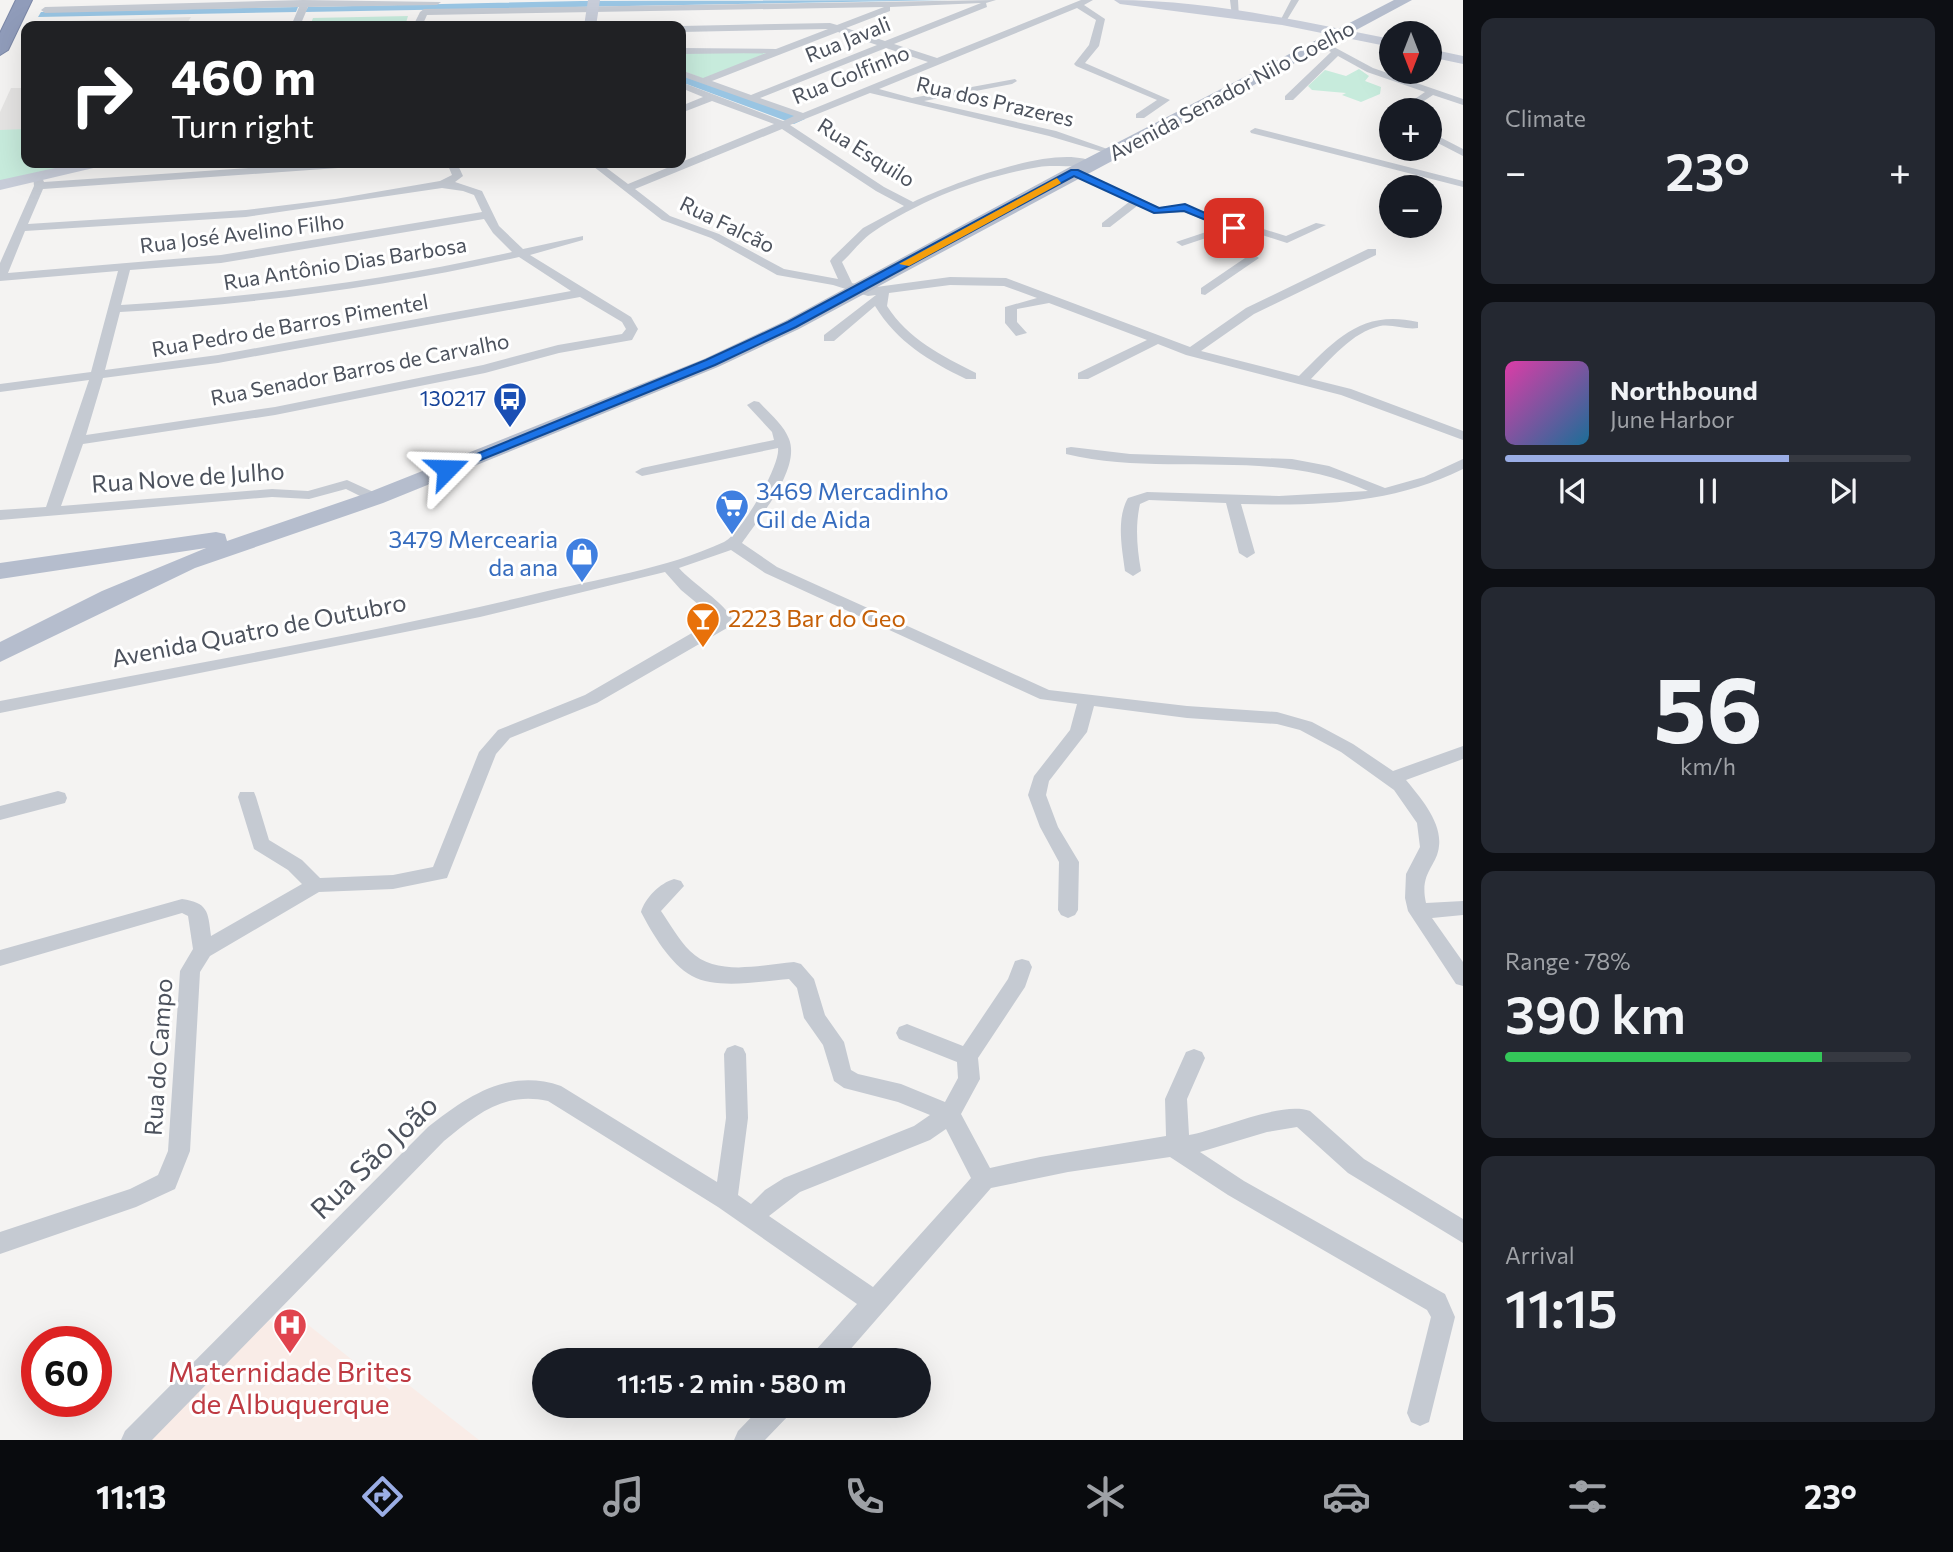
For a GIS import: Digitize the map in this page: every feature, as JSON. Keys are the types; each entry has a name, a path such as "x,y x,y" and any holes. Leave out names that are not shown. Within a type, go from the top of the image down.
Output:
{"highway":[{"path":"0,27 13,0"},
{"path":"0,50 24,0"}],"main road":[{"name":"Avenida Senador Nilo Coelho","path":"0,653 175,568 375,498 710,363 1405,0"},
{"name":"Avenida Senador Nilo Coelho","path":"0,571 295,526"}],"street":[{"path":"51,0 45,9 531,0"},
{"path":"420,21 424,12 592,5 619,12 992,0"},
{"name":"Rua Javali","path":"751,98 997,0"},
{"name":"Rua Golfinho","path":"686,160 783,124 1089,0"},
{"path":"1120,0 1282,21 1379,40"},
{"path":"1234,0 1236,16"},
{"path":"1282,21 1296,0"},
{"path":"703,81 900,4"},
{"path":"1077,5 1101,19 1094,46 1079,64 1165,100 1140,116"},
{"path":"686,29 840,27 935,61"},
{"path":"1321,43 1356,64 1430,93 1463,102"},
{"path":"686,51 782,50"},
{"path":"1289,98 1336,53"},
{"path":"1442,56 1463,60"},
{"name":"Rua Esquilo","path":"686,75 801,116"},
{"path":"908,102 1012,81"},
{"name":"Rua Esquilo","path":"686,87 783,124 880,189 913,206"},
{"name":"Rua dos Prazeres","path":"868,89 908,102 1025,127 1085,143 1112,154"},
{"path":"1422,98 1430,93"},
{"path":"686,108 712,97"},
{"path":"1255,131 1463,184"},
{"path":"1442,142 1463,153"},
{"path":"913,206 959,184 1061,160 1091,164"},
{"path":"38,181 81,168"},
{"path":"186,174 212,168"},
{"path":"0,185 281,168"},
{"path":"23,228 272,213 443,184 458,176 454,168"},
{"name":"Rua Falcão","path":"601,168 666,218 715,236 781,272 882,295"},
{"name":"Rua Golfinho","path":"629,187 668,168"},
{"path":"1074,172 1157,211 1185,208 1234,228"},
{"path":"0,277 23,228 38,181"},
{"path":"443,184 478,193 486,215 497,231 522,254 586,292"},
{"path":"1105,225 1136,201"},
{"name":"Rua Esquilo","path":"853,288 836,261 870,228 913,206"},
{"name":"Rua José Avelino Filho","path":"0,277 125,268 289,250 486,215"},
{"path":"1182,242 1234,228 1251,229 1289,240 1320,225"},
{"path":"1205,292 1253,258 1217,231"},
{"name":"Rua Antônio Dias Barbosa","path":"115,309 243,302 408,276 522,254 579,238"},
{"path":"1191,352 1250,311 1372,252"},
{"path":"52,510 79,440 125,268"},
{"path":"829,338 882,295 937,283 989,280 1022,286 1191,352 1346,392 1463,436"},
{"name":"Rua Senador Barros de Carvalho","path":"79,440 242,417 485,369 558,349 614,341 631,333 631,324 627,320 586,292"},
{"name":"Rua Pedro de Barros Pimentel","path":"0,388 219,359 586,292"},
{"path":"882,295 881,306 904,335 945,363 971,376"},
{"path":"1021,333 1011,323 1011,307 1053,299"},
{"path":"1302,380 1357,331 1386,320 1414,325"},
{"path":"1083,376 1158,339"},
{"path":"754,405 784,442 786,451 783,465 755,517 733,544 771,570 1046,695 1294,721 1347,748 1392,778 1417,806 1426,822 1431,839 1426,858 1413,885 1419,911 1463,978"},
{"path":"642,472 784,442"},
{"path":"1071,451 1130,458 1263,460 1344,474 1384,493"},
{"path":"1133,571 1127,537 1133,501 1147,496 1347,499 1384,493 1447,473 1463,463"},
{"name":"Rua Nove de Julho","path":"0,515 272,493 309,495 347,484 375,498"},
{"path":"1232,498 1247,553"},
{"name":"Avenida Quatro de Outubro","path":"0,707 480,612 668,566 733,544"},
{"path":"0,958 183,906 193,908 198,914 203,950 316,885 393,882 440,873 488,752 505,734 591,699 722,624 722,614 687,587 668,566"},
{"path":"1068,910 1069,862 1049,827 1037,795 1040,780 1078,732 1087,701"},
{"path":"1392,778 1463,752"},
{"path":"247,797 261,844 295,865 316,885"},
{"path":"0,813 58,798"},
{"path":"674,886 653,905 651,912 687,962 699,970 723,975 794,971 807,985 815,1018 833,1042 842,1075 852,1082 901,1093 950,1114 984,1180"},
{"path":"1419,911 1463,908"},
{"name":"Rua do Campo","path":"0,1243 136,1198 167,1182 179,1151 190,971 203,950"},
{"path":"751,1219 773,1197 792,1185 922,1133 950,1114 969,1079 967,1057 1018,981 1022,967"},
{"path":"907,1033 967,1057"},
{"path":"726,1200 737,1118 735,1054"},
{"path":"1174,1145 1176,1099 1194,1058"},
{"name":"Rua São João","path":"134,1440 398,1169 465,1111 500,1092 534,1086 553,1093 726,1200 872,1308"},
{"path":"835,1348 984,1180 1023,1168 1215,1139 1257,1125 1302,1118 1356,1166 1463,1231"},
{"path":"1174,1145 1236,1188 1436,1302 1443,1317 1420,1413"},
{"path":"747,1440 768,1418"}],"shaded area":[{"path":"191,17 188,21 69,21"},
{"path":"11,88 21,88 21,168 62,168 0,182 0,112"},
{"name":"Maternidade Brites de Albuquerque","path":"297,1316 390,1390 401,1379 479,1440 148,1440 269,1320 282,1331"}],"green space":[{"path":"408,16 406,21 312,21 313,18"},
{"path":"774,50 704,79 686,72 686,52"},
{"path":"1359,69 1369,76 1365,81 1381,87 1380,94 1361,102 1342,95 1346,93 1312,90 1308,86 1325,70 1346,76"},
{"path":"21,129 21,168 62,168 0,182 0,130"}],"water":[{"path":"949,0 305,12 308,7 581,1"},
{"path":"298,7 296,12 38,17 41,12"},
{"path":"686,77 805,119 794,124 686,84"}],"slow traffic":[{"path":"905,264 1057,181"}],"place":[{"name":"130217","path":"510,429"},
{"name":"3469 Mercadinho Gil de Aida","path":"732,536"},
{"name":"3479 Mercearia da ana","path":"582,584"},
{"name":"2223 Bar do Geo","path":"703,649"},
{"name":"Maternidade Brites de Albuquerque","path":"290,1355"}],"route":[{"path":"447,469 710,363 792,325 1074,172 1157,211 1185,208 1234,228"}]}
